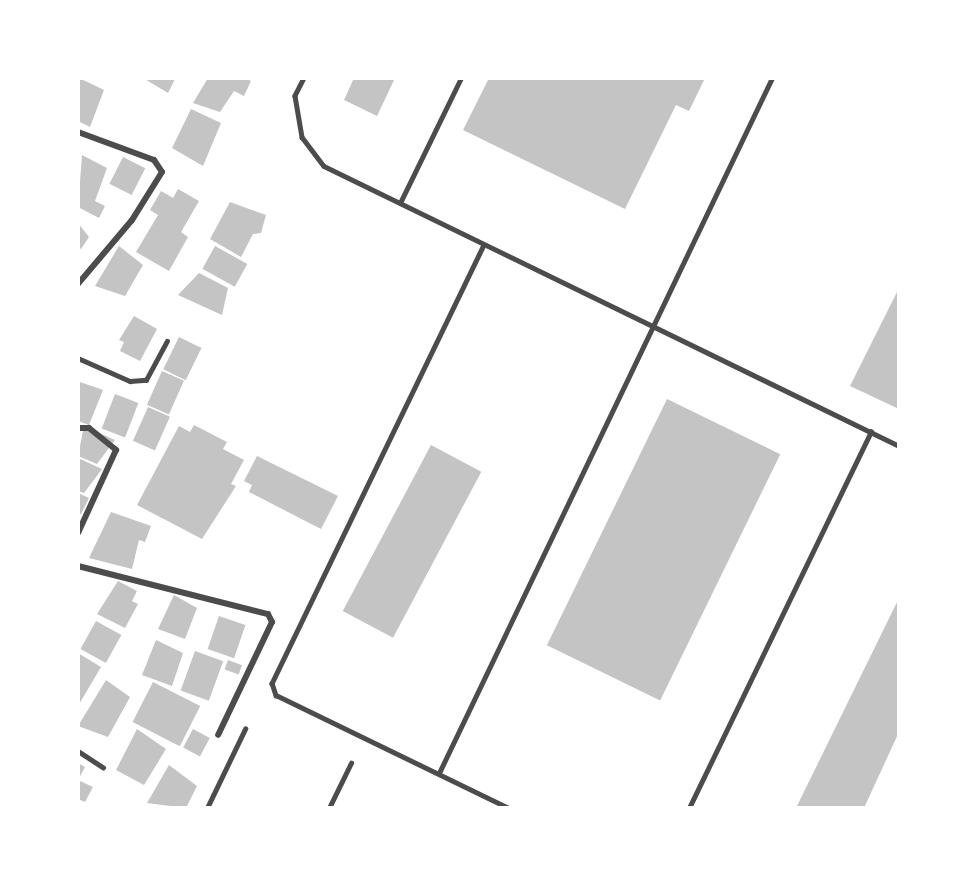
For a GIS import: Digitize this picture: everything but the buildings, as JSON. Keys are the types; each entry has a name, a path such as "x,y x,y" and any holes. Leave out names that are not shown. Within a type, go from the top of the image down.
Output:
{"street":[{"path":"78,132 154,160 162,172 132,220 78,284"},
{"path":"78,428 89,428 116,450 78,533"},
{"path":"78,566 268,614 272,622 218,735"}],"lane":[{"path":"304,78 295,96 302,137 318,159 484,245 899,446"},
{"path":"400,203 461,78"},
{"path":"439,774 772,78"},
{"path":"484,245 272,683 276,695 509,808"},
{"path":"78,358 130,381 146,380 167,341"},
{"path":"689,808 871,432"},
{"path":"207,808 245,729"},
{"path":"78,751 103,767"},
{"path":"329,808 351,763"}]}
